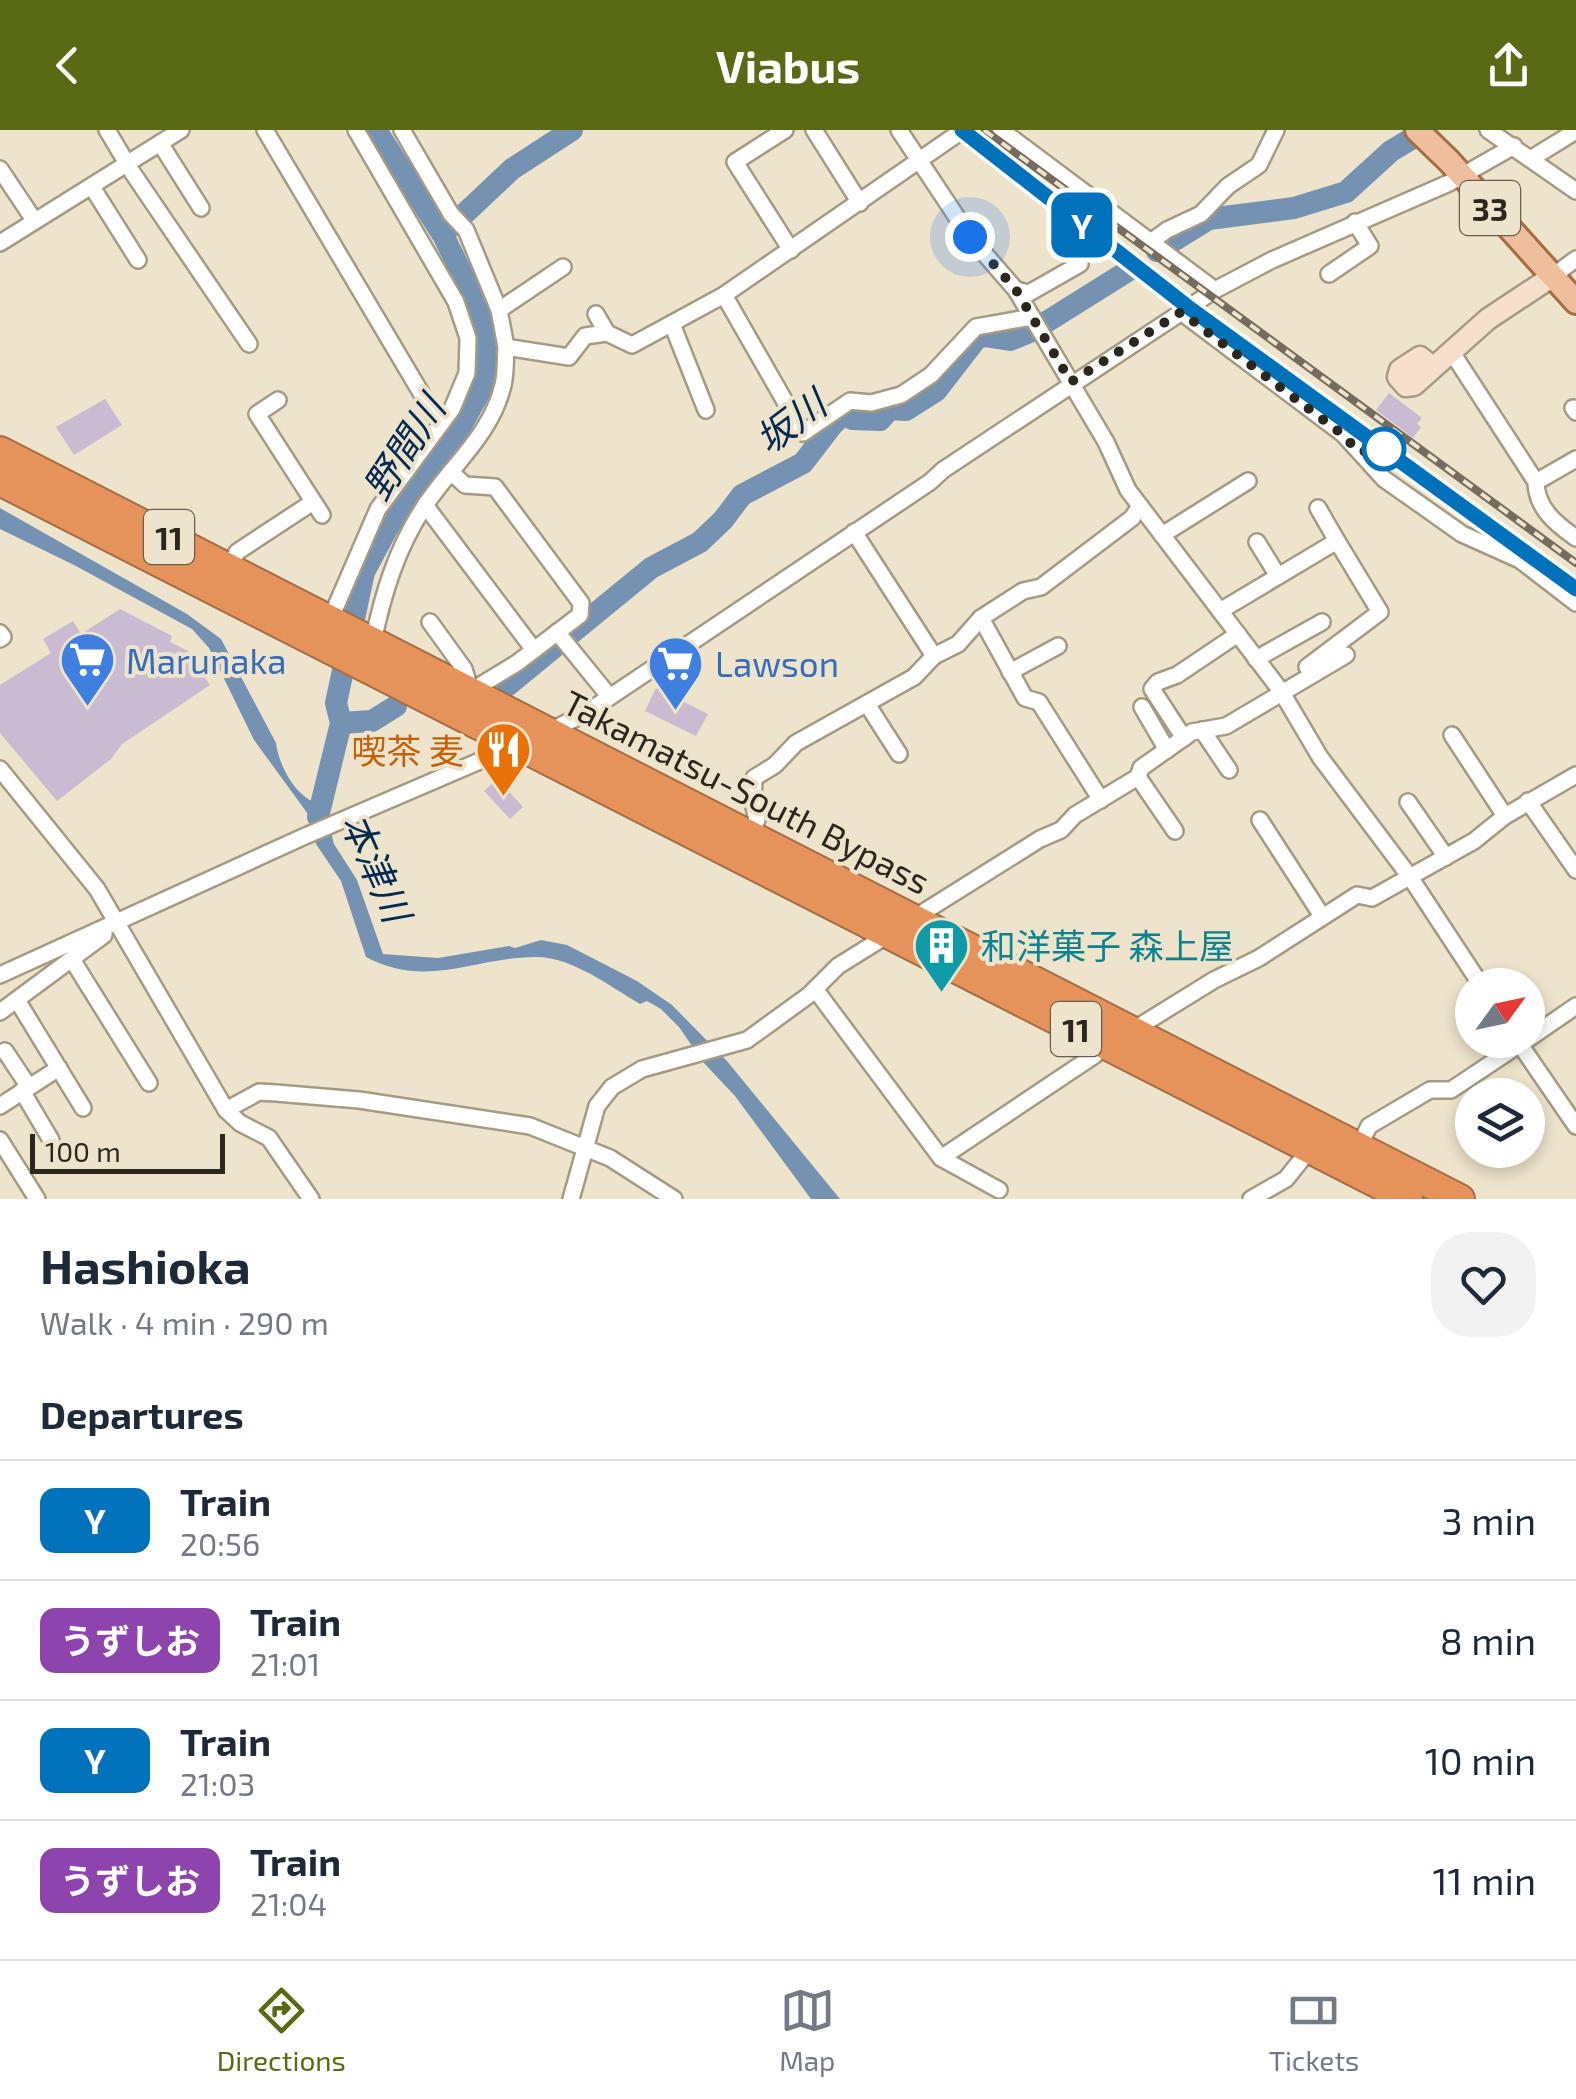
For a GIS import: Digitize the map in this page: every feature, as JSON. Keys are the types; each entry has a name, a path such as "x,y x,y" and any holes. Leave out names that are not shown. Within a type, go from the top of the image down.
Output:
{"highway":[{"name":"Takamatsu-South Bypass","path":"0,451 230,568 517,745 901,926"},
{"name":"Takamatsu-South Bypass","path":"0,481 333,631"},
{"name":"Takamatsu-South Bypass","path":"371,655 471,692 750,835 901,926 1113,1044 1408,1199"},
{"name":"Takamatsu-South Bypass","path":"1113,1044 1359,1147 1460,1199"}],"main road":[{"name":"33","path":"1422,135 1576,302"},
{"path":"1432,368 1488,319 1553,276"}],"street":[{"path":"108,130 132,172 249,344"},
{"path":"144,130 200,208"},
{"path":"0,243 181,130"},
{"path":"265,130 433,413 445,418"},
{"path":"333,631 378,509 445,418 466,373 468,338 456,302 356,130"},
{"path":"371,655 380,607 398,553 426,504 478,438 503,386 506,347 498,310 466,230 451,214 402,130"},
{"path":"785,130 735,162 791,250"},
{"path":"814,130 860,203"},
{"path":"899,130 970,237 1016,290 1106,442 1128,490 1278,688 1320,757 1410,878 1470,968"},
{"path":"506,347 569,357 585,336 607,334 632,346 724,295 964,130"},
{"path":"1001,130 1215,290"},
{"path":"1152,241 1201,214 1228,186 1258,166 1276,130"},
{"path":"1488,130 1576,191"},
{"path":"1532,158 1576,131"},
{"path":"0,974 586,713 1071,382 1215,290 1462,175 1514,146"},
{"path":"0,170 34,220"},
{"path":"92,187 138,260"},
{"path":"1329,274 1370,246 1355,222"},
{"path":"1553,276 1576,260"},
{"path":"1016,290 1029,293 1080,264"},
{"path":"498,310 563,266"},
{"path":"724,295 803,433 850,401 871,403 901,395 931,374 976,327 1036,323"},
{"path":"1181,312 1342,434 1384,479 1462,534 1520,560 1576,603"},
{"path":"596,314 607,334"},
{"path":"672,324 706,410"},
{"path":"1451,351 1536,482 1536,497 1555,522 1576,538"},
{"path":"230,568 238,552 318,508 257,414 278,400"},
{"path":"1536,482 1576,459"},
{"path":"430,622 464,669 471,692 534,650 562,638 580,615 581,603 495,487 464,486 452,472"},
{"path":"1162,535 1248,481"},
{"path":"426,504 534,650"},
{"path":"750,835 757,820 752,802 754,778 775,765 796,743 914,677 934,656 958,644 981,618 1023,591 1041,586 1132,518 1140,506"},
{"path":"571,1199 593,1116 603,1095 632,1074 734,1046 756,1035 838,966 1040,839 1061,830 1075,815 1138,777 1141,768 1184,738 1226,726 1380,612 1318,508"},
{"path":"854,532 934,656"},
{"path":"1220,611 1337,540"},
{"path":"1256,542 1278,576"},
{"path":"981,618 1025,698 1039,702 1101,800"},
{"path":"1256,659 1322,622"},
{"path":"1184,738 1152,690 1158,682 1238,634"},
{"path":"562,638 609,696"},
{"path":"1010,672 1058,646"},
{"path":"1278,688 1346,655"},
{"path":"867,704 899,754"},
{"path":"1142,707 1167,750"},
{"path":"1202,730 1229,770"},
{"path":"1452,735 1505,816"},
{"path":"0,769 97,888 226,1110 240,1123 269,1138 310,1199"},
{"path":"941,1158 1214,980 1259,958 1357,895 1372,898 1410,878 1474,841 1528,800 1576,775"},
{"path":"1138,777 1175,831"},
{"path":"1528,800 1576,870"},
{"path":"1408,802 1446,857"},
{"path":"1260,820 1322,916"},
{"path":"0,1012 73,961 118,923"},
{"path":"73,961 148,1083"},
{"path":"815,989 941,1158 999,1190"},
{"path":"17,1000 83,1108"},
{"path":"1545,1026 1576,1006"},
{"path":"4,1050 51,1140"},
{"path":"1359,1147 1370,1126 1430,1090 1451,1090 1497,1058"},
{"path":"1533,1058 1576,1126"},
{"path":"0,1106 59,1068"},
{"path":"226,1110 259,1092 342,1098 530,1126 586,1147 636,1173 674,1199"},
{"path":"0,1140 35,1198"},
{"path":"1251,1199 1286,1179 1310,1149"}],"water":[{"path":"0,508 187,614 221,639 276,743 291,782 306,797 324,805 334,844 357,880 383,954 438,958 515,948 541,940 567,945 637,981 672,1005 727,1061 840,1199 811,1199 679,1027 647,1001 640,1004 589,973 548,958 409,971 366,957 341,881 316,844 313,821 254,740 209,648 192,629 0,529"}],"building":[{"path":"1389,393 1422,418 1413,438 1376,410"},
{"path":"105,399 122,425 74,455 56,427"},
{"name":"Marunaka","path":"120,609 172,636 170,642 188,651 210,685 122,744 111,759 57,801 0,733 0,685 51,653 43,639 73,621 81,634"},
{"name":"Lawson","path":"656,688 708,714 696,736 645,711"},
{"name":"喫茶 麦","path":"497,779 523,807 510,819 484,791"}],"waterway":[{"name":"野間川","path":"318,817 341,723 336,703 364,572 387,529 457,433 481,390 487,359 480,315 467,284 443,235 376,130"},
{"path":"443,234 512,169 572,130"},
{"name":"坂川","path":"1157,251 1209,219 1294,208 1346,192 1391,151 1426,130"},
{"name":"坂川","path":"507,686 651,568 700,542 742,495 803,463 844,414 852,419 880,420 890,409 906,410 936,391 977,338 1010,340 1032,331 1131,269"},
{"name":"坂川","path":"341,723 372,721 396,706"}],"railway":[{"path":"962,130 1189,307 1576,589"},
{"path":"984,130 1576,563"}],"train":[{"name":"Y","path":"962,130 1188,307 1576,589"}],"place":[{"name":"Marunaka","path":"87,709"},
{"name":"Lawson","path":"676,712"},
{"name":"喫茶 麦","path":"503,799"},
{"name":"和洋菓子 森上屋","path":"942,994"}],"route":[{"path":"970,237 1016,290 1071,382 1181,312 1342,434 1359,452 1384,449"}],"water label":[{"name":"本津川","path":"377,867"}]}
